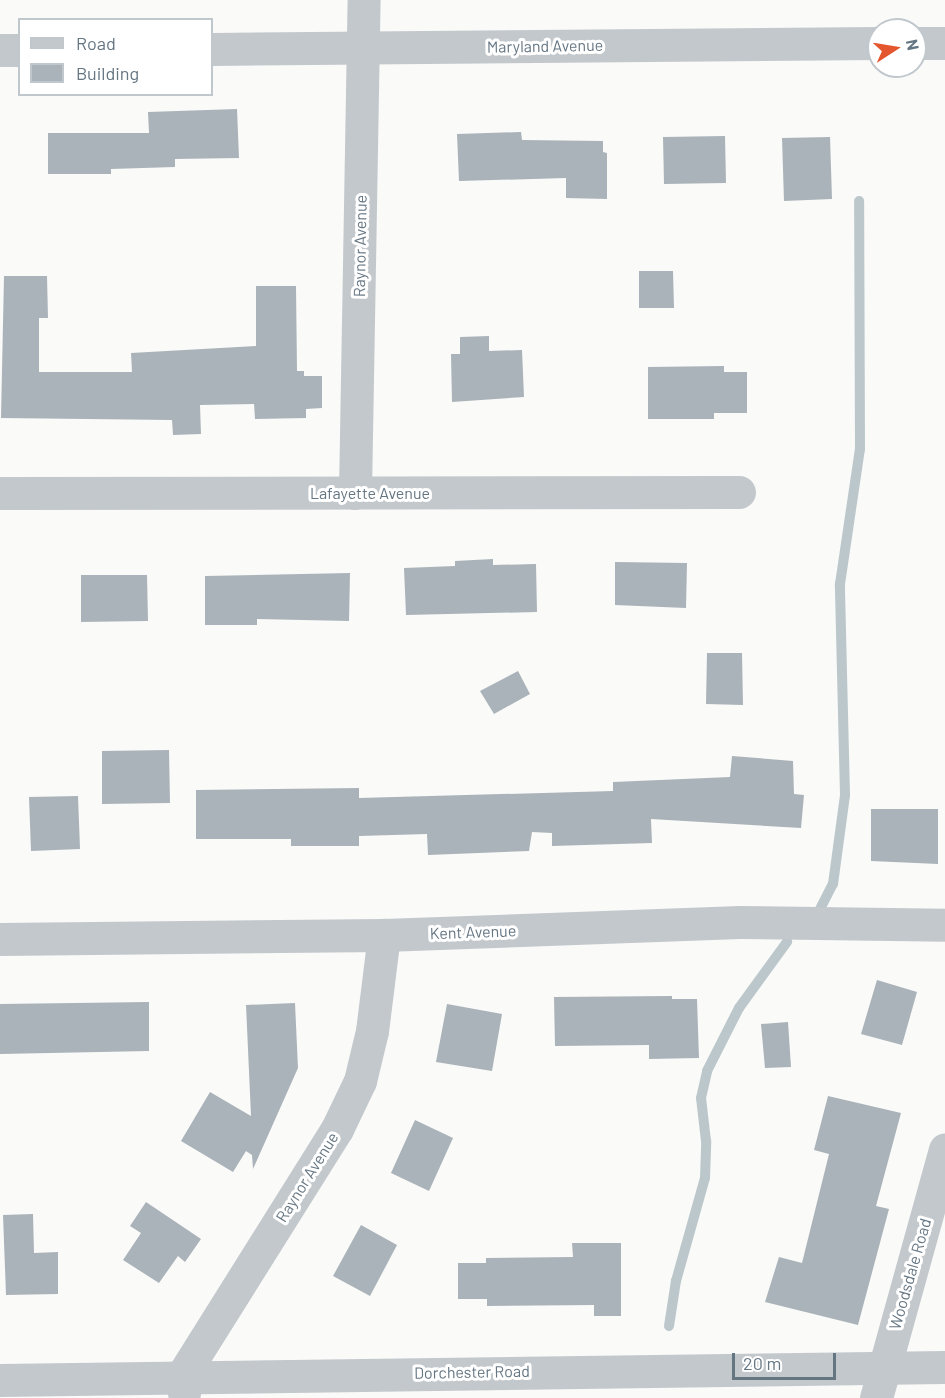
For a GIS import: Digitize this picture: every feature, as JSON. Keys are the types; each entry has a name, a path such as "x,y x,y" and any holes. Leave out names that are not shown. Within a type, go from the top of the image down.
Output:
{"street":[{"name":"Raynor Avenue","path":"355,493 365,48 364,0"},
{"name":"Maryland Avenue","path":"213,49 867,43"},
{"path":"927,43 945,43"},
{"path":"0,50 18,50"},
{"name":"Lafayette Avenue","path":"0,493 739,492"},
{"name":"Kent Avenue","path":"0,939 384,935 740,922 945,926"},
{"name":"Raynor Avenue","path":"183,1387 338,1129 355,1091 372,1031 384,935"},
{"name":"Woodsdale Road","path":"880,1383 945,1149"},
{"name":"Dorchester Road","path":"0,1380 183,1387 880,1383 945,1367"}],"building":[{"path":"237,109 239,158 175,159 175,167 111,169 111,174 48,174 48,133 149,133 148,112"},
{"path":"521,132 522,140 603,141 603,152 607,153 607,199 566,198 566,178 459,181 457,134"},
{"path":"725,136 726,183 664,184 663,137"},
{"path":"830,137 832,199 784,201 782,138"},
{"path":"639,271 673,271 674,308 639,308"},
{"path":"4,276 47,276 48,318 39,318 39,372 132,372 131,353 256,346 256,286 296,286 297,371 304,371 304,376 322,376 322,408 306,409 306,418 255,419 254,404 200,405 201,434 173,435 172,420 1,418"},
{"path":"489,336 489,351 522,350 524,397 452,402 451,354 460,354 460,337"},
{"path":"724,366 724,372 747,372 747,413 714,413 714,419 648,419 648,367"},
{"path":"493,559 493,565 536,564 537,612 406,615 404,568 455,566 455,561"},
{"path":"615,562 687,563 686,608 615,605"},
{"path":"350,573 349,621 257,619 257,625 205,625 205,576"},
{"path":"81,575 147,575 148,621 81,622"},
{"path":"707,653 742,653 743,705 706,704"},
{"path":"518,671 530,694 494,714 480,691"},
{"path":"169,750 170,803 102,804 102,751"},
{"path":"732,756 793,761 794,794 804,795 801,828 651,819 652,843 552,846 552,833 532,832 529,851 428,855 427,834 359,836 359,846 291,846 291,839 196,839 196,790 359,788 359,798 613,791 613,782 730,777"},
{"path":"78,796 80,849 31,851 29,797"},
{"path":"871,809 938,809 938,864 871,861"},
{"path":"877,980 917,992 902,1045 861,1034"},
{"path":"672,996 672,999 697,999 699,1058 649,1059 649,1045 555,1046 554,997"},
{"path":"149,1002 149,1051 0,1054 0,1004"},
{"path":"295,1003 298,1068 253,1169 252,1155 246,1151 233,1172 181,1141 210,1092 251,1116 246,1005"},
{"path":"447,1004 502,1014 492,1071 436,1062"},
{"path":"788,1022 791,1067 765,1068 761,1024"},
{"path":"828,1096 901,1113 876,1206 889,1209 858,1325 765,1302 779,1257 802,1263 829,1154 814,1150"},
{"path":"415,1120 453,1138 429,1191 391,1173"},
{"path":"146,1202 201,1239 185,1262 178,1256 159,1283 123,1260 141,1233 130,1226"},
{"path":"33,1214 34,1253 58,1252 58,1294 6,1295 3,1215"},
{"path":"361,1225 397,1245 370,1296 333,1276"},
{"path":"572,1243 621,1243 621,1316 594,1316 594,1305 487,1306 487,1299 458,1299 458,1263 486,1263 486,1258 573,1257"}],"waterway":[{"path":"819,911 833,884 845,795 840,584 860,449 859,201"},
{"path":"669,1326 676,1281 705,1178 706,1141 701,1098 707,1071 739,1008 787,942"}]}
